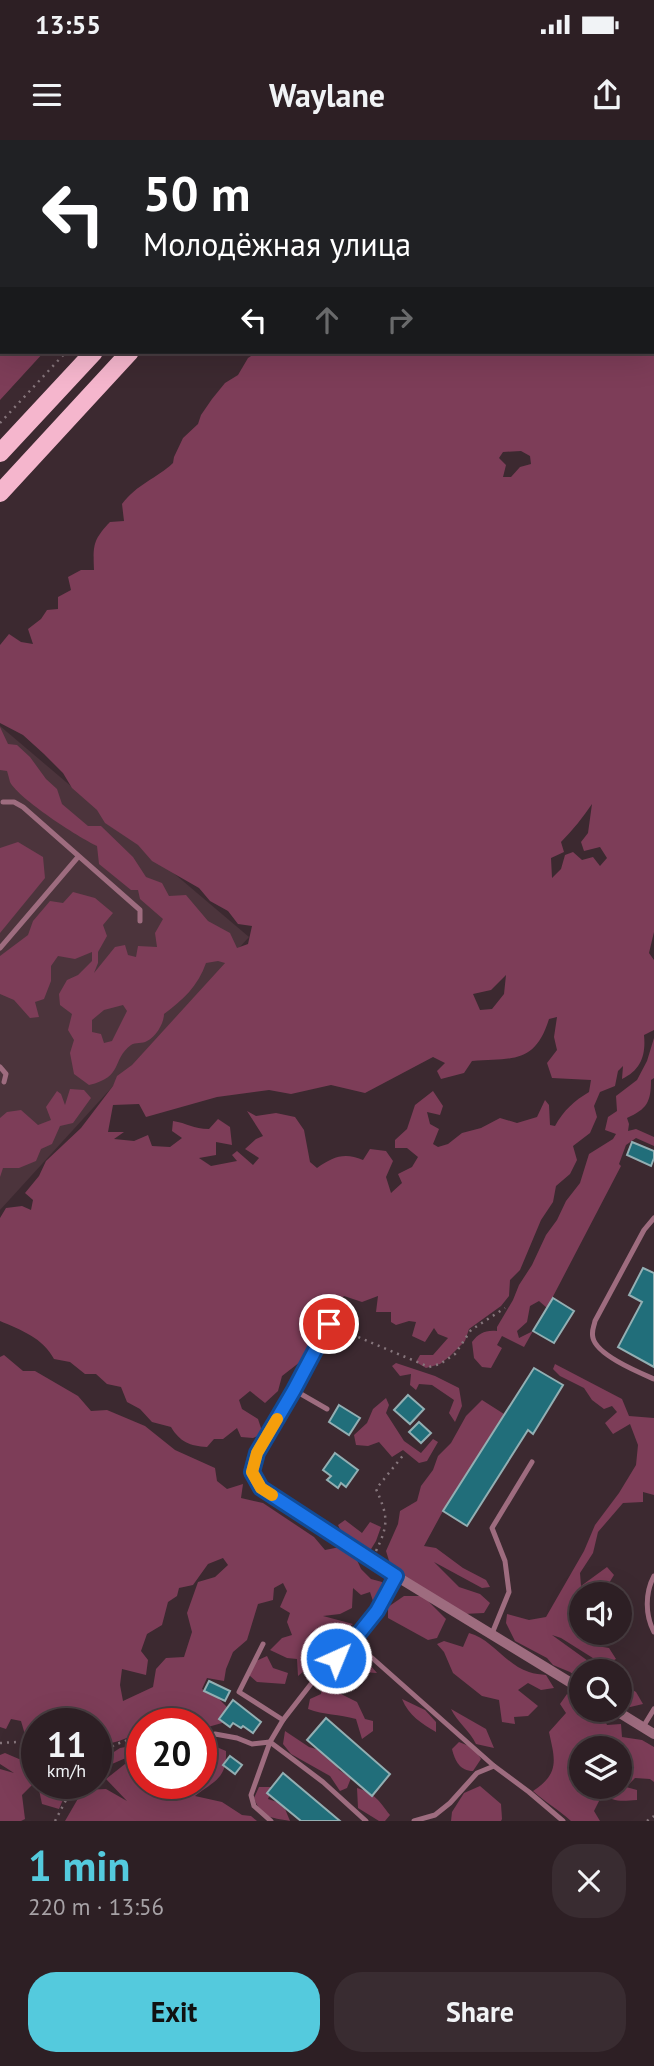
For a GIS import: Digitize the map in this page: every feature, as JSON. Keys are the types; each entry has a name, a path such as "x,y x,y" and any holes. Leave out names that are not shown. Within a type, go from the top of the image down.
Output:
{"main road":[{"path":"0,453 92,354"},
{"path":"0,493 128,354"}],"street":[{"path":"329,1324 257,1453 252,1472 261,1488 491,1636 569,1682"},
{"path":"632,1720 654,1734"}],"lane":[{"path":"3,802 14,802 23,807 140,910 140,921"},
{"path":"0,948 78,857"},
{"path":"0,1067 6,1074 4,1082"},
{"path":"654,1218 644,1230 592,1332 593,1341 599,1351 654,1379"},
{"path":"294,1390 327,1409"},
{"path":"491,1636 509,1592 505,1561 492,1528 532,1462"},
{"path":"271,1821 254,1806 251,1795 270,1742 283,1720 318,1675 353,1641 377,1611 396,1576"},
{"path":"654,1576 650,1582 646,1606 654,1632"},
{"path":"353,1641 494,1766 563,1821"},
{"path":"263,1644 239,1692 283,1720"},
{"path":"643,1727 654,1709"},
{"path":"217,1734 252,1744 270,1742 323,1782 366,1821"},
{"path":"414,1821 435,1815 450,1803 477,1773 494,1766"}],"path":[{"path":"0,423 64,354"},
{"path":"329,1324 429,1367 440,1364 455,1354 471,1331 505,1308"},
{"path":"372,1560 386,1531 386,1519 376,1489 405,1453"},
{"path":"0,1743 21,1743"},
{"path":"55,1821 66,1799"},
{"path":"647,1821 654,1816"}],"shaded area":[{"path":"0,354 42,354 0,400"},
{"path":"254,354 654,354 654,932 649,953 654,960 654,1030 644,1035 643,1055 634,1071 622,1079 623,1066 618,1071 615,1086 600,1092 594,1106 597,1117 590,1133 573,1146 577,1160 570,1174 556,1186 553,1202 541,1220 520,1270 510,1280 509,1296 501,1306 469,1329 465,1341 450,1356 440,1364 426,1368 416,1362 420,1355 433,1355 448,1338 438,1334 434,1328 425,1342 412,1336 416,1322 396,1325 391,1322 391,1312 376,1312 378,1296 362,1302 344,1296 337,1304 327,1298 311,1327 309,1355 282,1376 278,1391 265,1403 250,1391 239,1400 242,1409 258,1419 263,1434 253,1438 241,1437 237,1428 223,1439 214,1439 207,1447 186,1442 171,1427 152,1422 140,1409 127,1402 121,1387 107,1384 96,1374 85,1374 70,1362 54,1359 38,1340 0,1321 0,1218 6,1208 22,1206 31,1210 33,1200 25,1193 39,1176 46,1161 81,1128 113,1086 117,1076 132,1065 225,963 206,963 189,992 164,1014 156,1033 145,1042 131,1045 108,1077 89,1085 74,1074 70,1053 74,1040 68,1030 72,1014 60,1005 59,994 67,980 78,975 92,961 92,952 75,959 58,956 51,966 51,981 44,999 35,1002 39,1017 30,1018 14,1000 0,994 0,956 28,935 33,921 50,901 63,903 73,892 95,898 113,913 103,925 107,936 98,952 94,973 115,947 125,945 128,955 136,957 138,946 157,947 155,933 163,919 140,899 138,890 131,890 99,864 97,846 50,817 25,798 10,782 7,771 0,770 0,727 8,744 17,745 57,789 62,804 88,826 101,826 133,857 146,877 162,883 169,896 186,895 208,921 230,933 237,948 248,944 252,926 238,924 228,911 210,901 199,888 152,861 138,845 105,823 97,810 72,788 63,773 44,754 23,735 0,723 0,645 9,634 21,642 33,644 28,629 41,619 47,610 58,609 58,597 71,590 68,577 81,570 94,570 94,549 100,534 110,522 124,521 122,504 134,491 173,463 183,438 198,424 201,415 225,383 238,375 248,358","holes":["521,451 530,456 531,464 520,467 511,477 503,477 506,465 499,458 503,452","592,804 588,833 581,842 584,851 600,847 607,858 600,866 593,857 582,860 573,852 565,855 561,869 552,878 551,858 564,852 561,842","506,975 504,994 492,1009 480,1010 473,994 491,990","123,1005 127,1011 112,1041 104,1043 101,1034 92,1032 92,1020 104,1010","557,1017 554,1037 557,1050 547,1063 552,1078 591,1080 589,1092 570,1106 555,1126 550,1125 549,1105 545,1100 537,1117 517,1123 500,1118 481,1128 462,1133 448,1144 438,1147 433,1144 439,1129 430,1124 427,1112 440,1115 443,1106 433,1091 415,1105 407,1129 395,1140 395,1148 407,1148 418,1157 412,1167 398,1174 402,1183 391,1193 386,1177 393,1161 386,1151 370,1149 363,1160 350,1156 339,1157 317,1168 310,1162 304,1130 295,1117 276,1113 256,1116 247,1111 263,1136 245,1149 259,1158 253,1165 237,1151 232,1155 237,1161 211,1166 199,1158 216,1155 216,1142 232,1145 230,1127 218,1119 209,1129 173,1121 172,1131 182,1138 170,1147 152,1146 148,1135 134,1141 114,1139 124,1132 108,1132 113,1105 139,1104 146,1117 217,1097 269,1090 291,1094 331,1085 365,1093 433,1057 445,1063 437,1071 441,1079 464,1073 472,1061 521,1056 537,1044 549,1019"]},
{"path":"0,726 249,937 0,1210"},
{"path":"18,842 43,857 45,878 0,933 0,848"},
{"path":"654,1038 654,1078 651,1080 649,1099 643,1108 627,1118 628,1131 636,1129 654,1137 654,1146 636,1138 626,1145 619,1164 621,1166 547,1308 539,1301 530,1306 527,1322 517,1331 519,1338 533,1331 524,1347 502,1336 497,1345 502,1348 491,1368 482,1367 474,1358 472,1342 483,1333 497,1331 546,1235 580,1183 589,1154 613,1139 616,1134 605,1130 608,1117 617,1111 616,1096 637,1080 647,1061"},
{"path":"70,1089 84,1090 91,1098 73,1123 60,1126 52,1144 41,1149 36,1161 19,1168 3,1168 0,1177 0,1118 7,1112 21,1110 38,1125 51,1120 46,1107 57,1091 65,1105"},
{"path":"4,1355 23,1371 35,1371 78,1396 91,1411 107,1410 145,1426 175,1450 215,1468 217,1481 227,1489 243,1484 241,1498 263,1503 314,1537 325,1550 340,1547 355,1556 361,1569 371,1579 382,1582 382,1592 373,1601 370,1592 361,1595 353,1588 352,1608 340,1614 323,1616 353,1624 335,1638 324,1654 298,1676 297,1659 287,1658 270,1650 282,1638 292,1635 287,1622 290,1613 280,1607 287,1591 283,1583 274,1588 273,1600 258,1604 247,1640 233,1652 224,1681 207,1678 202,1689 217,1697 229,1709 222,1723 217,1724 217,1708 126,1708 126,1738 112,1743 112,1708 21,1708 21,1721 11,1719 6,1729 0,1727 0,1357","holes":["223,1558 228,1565 215,1577 198,1582 187,1613 192,1632 184,1657 166,1658 156,1669 153,1687 123,1701 120,1685 122,1669 146,1675 148,1660 141,1651 147,1634 162,1625 168,1602 177,1596 179,1588 193,1585 208,1564"]},
{"path":"396,1363 435,1376 459,1388 462,1406 455,1422 449,1413 454,1400 432,1385 419,1384 416,1390 410,1385 411,1374 400,1376 392,1366"},
{"path":"555,1364 622,1399 629,1416 654,1418 654,1495 643,1492 643,1502 623,1503 598,1532 593,1553 580,1573 581,1582 569,1582 569,1643 552,1635 585,1659 569,1659 569,1672 553,1665 547,1658 515,1641 506,1623 507,1614 529,1620 546,1617 584,1551 595,1525 636,1465 638,1445 630,1424 613,1434 605,1423 617,1412 612,1406 604,1409 592,1400 584,1388 560,1376 553,1369"},
{"path":"386,1398 389,1405 386,1413 404,1441 421,1453 433,1439 438,1442 427,1461 419,1463 403,1450 392,1457 379,1442 368,1446 356,1445 354,1435 367,1423 373,1409"},
{"path":"482,1400 504,1414 424,1546 436,1548 463,1568 486,1580 490,1587 482,1588 434,1562 459,1587 480,1594 490,1603 484,1613 463,1614 391,1567 386,1551 398,1524 400,1511 417,1501 421,1486 433,1470 438,1456 451,1443 466,1416"},
{"path":"345,1520 362,1533 370,1522 381,1527 368,1554 345,1540 338,1525"},
{"path":"607,1567 614,1575 610,1582 586,1582"},
{"path":"404,1596 423,1596 446,1619 437,1638 428,1640 388,1618 388,1607"},
{"path":"469,1633 485,1641 521,1669 546,1675 554,1688 541,1690 528,1683 518,1690 538,1706 528,1716 514,1717 515,1724 502,1722 499,1700 482,1696 453,1673 444,1652 437,1644 444,1641 463,1647"},
{"path":"572,1645 609,1648 616,1659 594,1659"},
{"path":"267,1656 273,1668 288,1673 285,1684 257,1682 249,1675 256,1661"},
{"path":"348,1656 364,1658 377,1673 361,1672 356,1679 348,1681 337,1674 335,1668"},
{"path":"323,1681 332,1681 337,1692 357,1702 365,1719 373,1721 373,1731 362,1739 356,1719 308,1709 310,1699 321,1694"},
{"path":"632,1690 636,1692 643,1704 632,1707"},
{"path":"567,1694 569,1722 621,1724 622,1736 569,1736 569,1799 600,1799 594,1811 600,1821 571,1821 533,1791 552,1772 554,1758 549,1732 566,1713 560,1704"},
{"path":"402,1699 425,1710 436,1722 436,1732 412,1715"},
{"path":"451,1709 486,1729 494,1748 476,1744"},
{"path":"285,1731 309,1747 327,1752 339,1770 351,1778 347,1788 340,1791 330,1776 291,1754 283,1744"},
{"path":"632,1738 642,1740 654,1747 654,1782 650,1779 635,1778 632,1781"},
{"path":"459,1742 474,1748 481,1759 473,1771 461,1767 455,1758 452,1749"},
{"path":"126,1747 126,1758 112,1764 112,1753"},
{"path":"217,1747 226,1751 224,1768 218,1778"},
{"path":"5,1753 21,1759 21,1799 25,1819 21,1821 0,1821 0,1769 14,1773 0,1764 0,1755"},
{"path":"125,1764 126,1799 208,1799 222,1802 257,1821 65,1821 78,1799 112,1799 112,1792 127,1801 112,1785 112,1774"},
{"path":"480,1786 501,1804 501,1821 451,1821 452,1812 464,1793"},
{"path":"259,1787 273,1787 268,1799 283,1804 290,1821 268,1816 260,1810 254,1798"},
{"path":"357,1788 368,1792 379,1802 390,1815 385,1821 379,1821 358,1808"},
{"path":"632,1789 637,1790 637,1800 614,1800 632,1799"},
{"path":"41,1799 63,1799 59,1809 42,1804"}],"building":[{"path":"632,1142 654,1151 651,1166 627,1155"},
{"path":"643,1268 654,1273 654,1367 618,1347 642,1302 629,1295"},
{"path":"553,1298 574,1311 554,1343 533,1331"},
{"path":"534,1368 563,1385 533,1434 528,1430 467,1526 443,1511"},
{"path":"408,1395 424,1409 410,1424 394,1410"},
{"path":"339,1405 360,1418 349,1435 329,1422"},
{"path":"419,1422 431,1433 421,1443 409,1432"},
{"path":"335,1453 358,1470 346,1487 341,1483 338,1488 327,1480 331,1476 323,1470"},
{"path":"209,1681 230,1691 225,1701 204,1691"},
{"path":"233,1700 261,1722 253,1733 233,1723 230,1727 219,1719"},
{"path":"326,1718 390,1774 372,1796 307,1740"},
{"path":"230,1756 242,1765 235,1774 223,1765"},
{"path":"283,1773 340,1821 301,1821 267,1793"}],"slow traffic":[{"path":"272,1495 261,1488 252,1472 257,1453 277,1419"}],"route":[{"path":"329,1324 257,1453 252,1472 261,1488 396,1576 377,1611 336,1658"}]}
